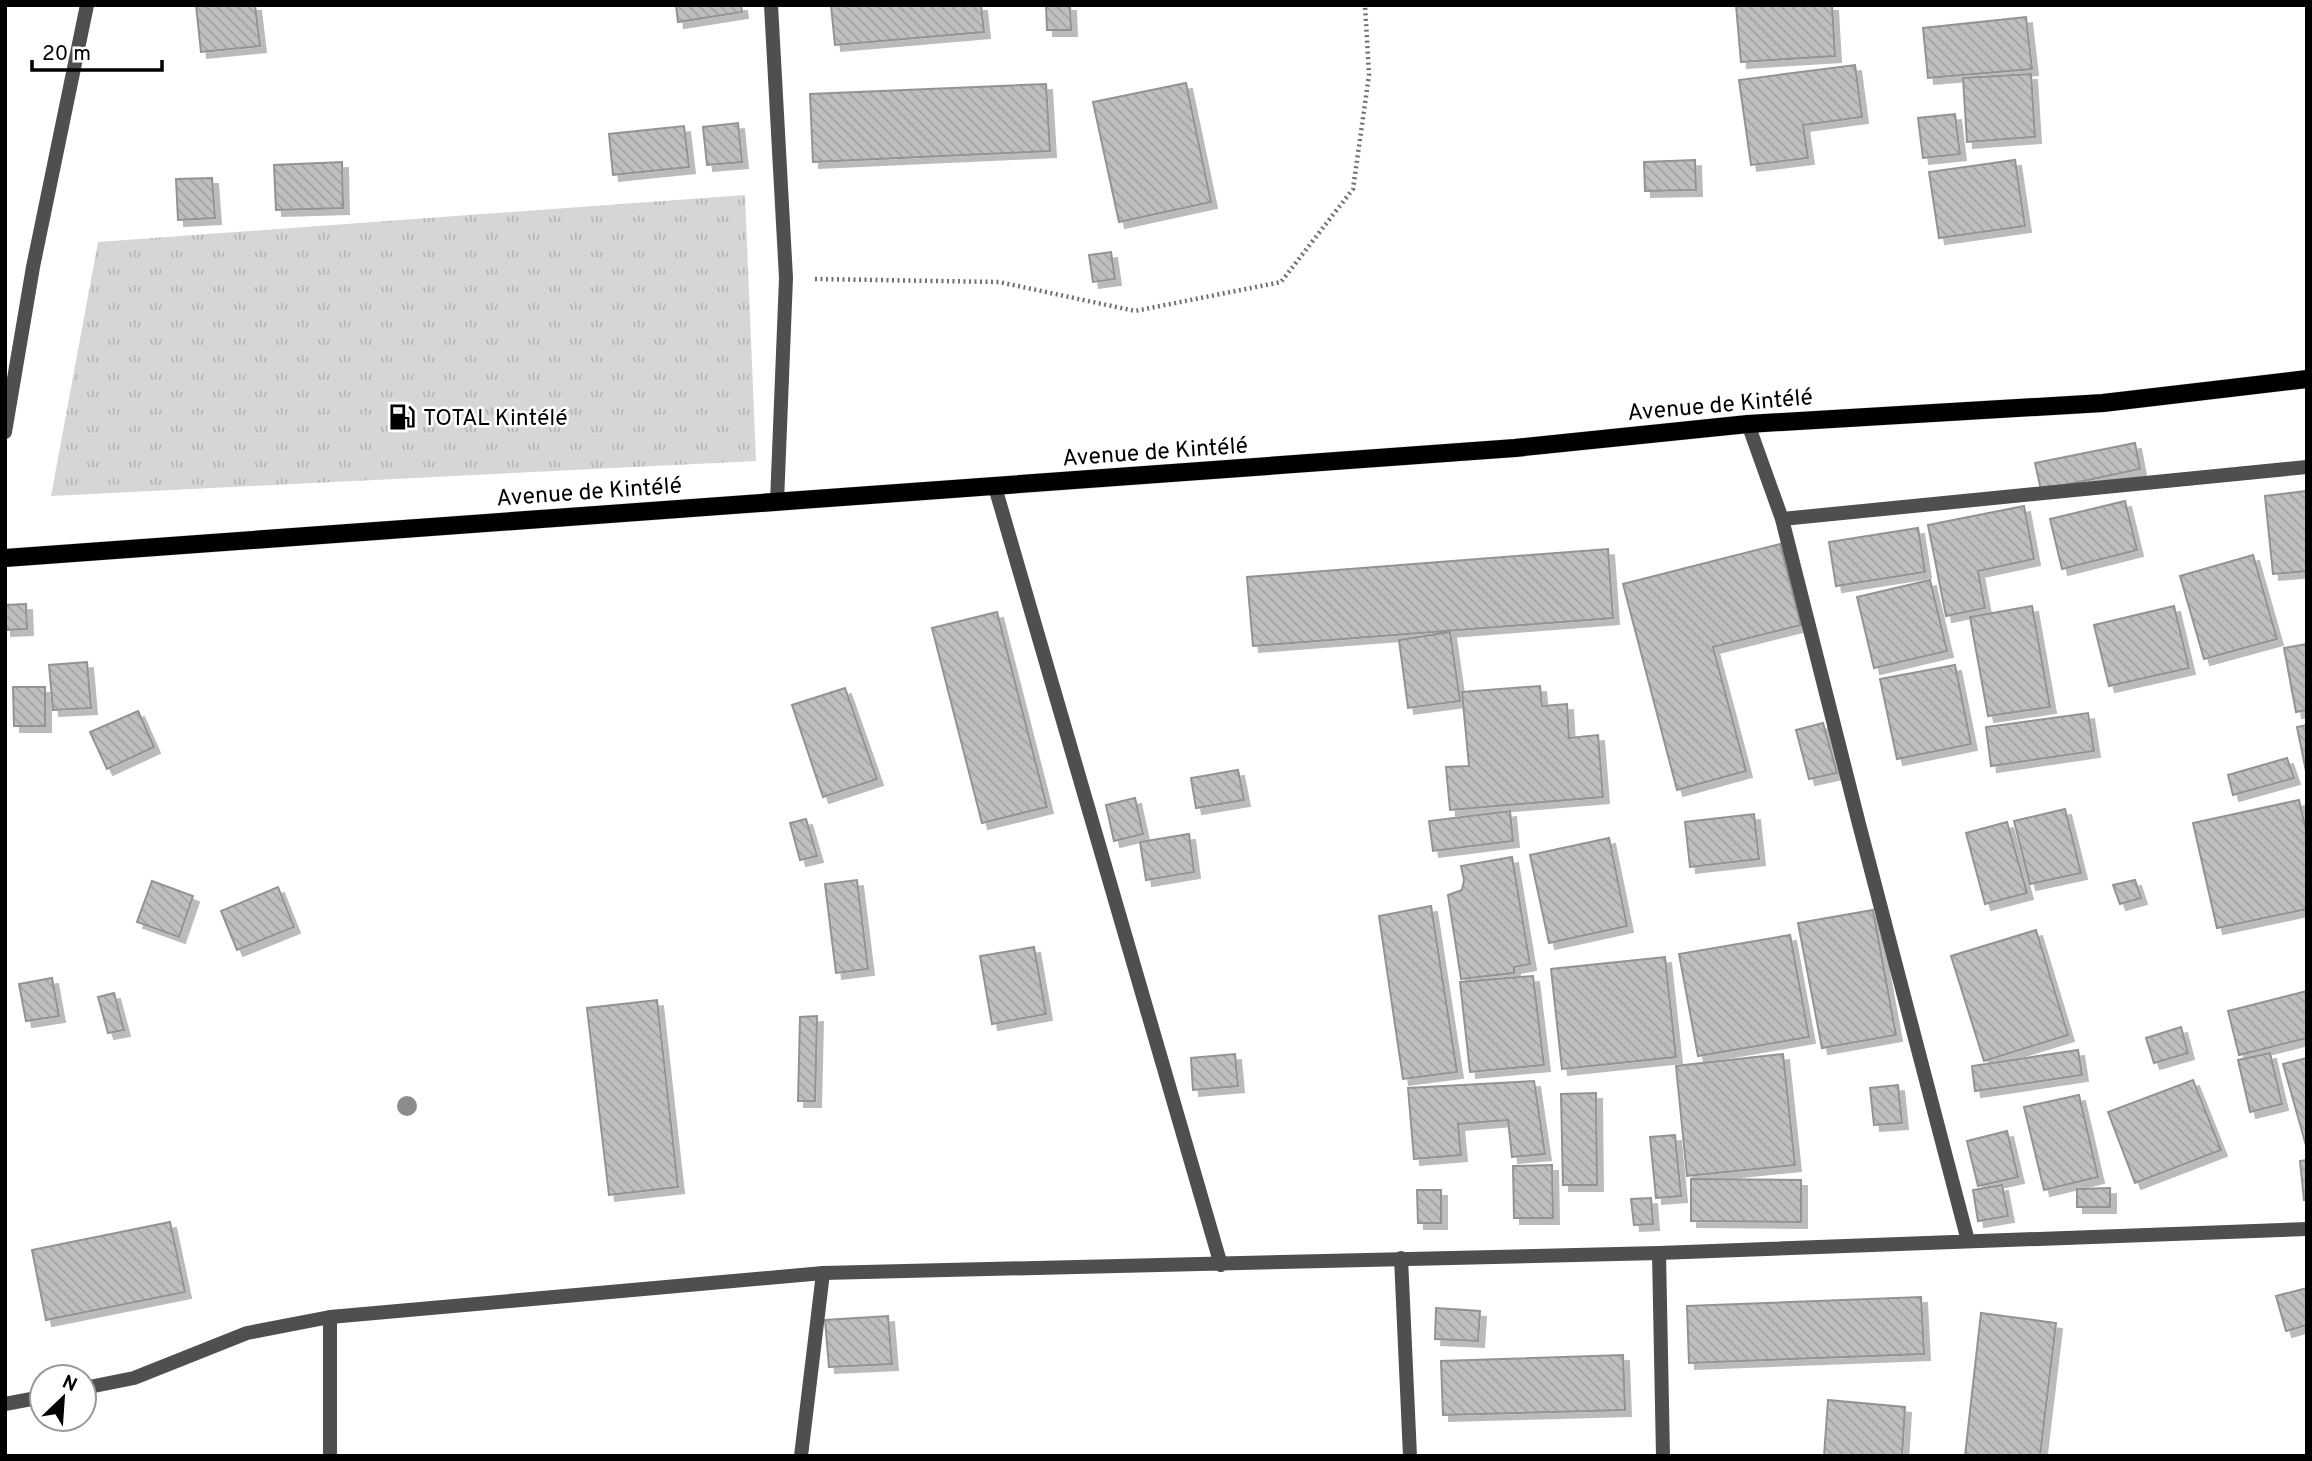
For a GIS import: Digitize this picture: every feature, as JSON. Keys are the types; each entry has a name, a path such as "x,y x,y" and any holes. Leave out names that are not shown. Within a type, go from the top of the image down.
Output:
{"main road":[{"name":"Avenue de Kintélé","path":"5,558 1515,449 1748,424 2103,403 2307,379"}],"street":[{"path":"5,432 33,267 87,5"},
{"path":"771,5 786,278 777,502"},
{"path":"1748,424 1782,519 1968,1241"},
{"path":"1782,519 2307,467"},
{"path":"995,487 1221,1265"},
{"path":"98,1385 134,1378 247,1333 330,1317 823,1273 1659,1254 2307,1229"},
{"path":"1659,1254 1663,1456"},
{"path":"1402,1258 1410,1456"},
{"path":"801,1456 823,1273"},
{"path":"330,1317 330,1456"},
{"path":"5,1404 28,1400"}],"path":[{"path":"786,278 999,282 1135,311 1281,282 1353,188 1369,75 1365,5"}],"green space":[{"path":"745,195 756,461 51,496 98,242"}],"building":[{"path":"196,5 255,5 260,46 201,52"},
{"path":"676,5 741,5 742,12 678,22"},
{"path":"831,5 981,5 984,32 835,45"},
{"path":"1046,5 1070,5 1071,30 1047,30"},
{"path":"1736,5 1832,5 1835,56 1741,62"},
{"path":"2026,17 2032,69 1928,78 1923,28"},
{"path":"1855,65 1862,117 1803,125 1808,158 1751,165 1739,80"},
{"path":"2031,74 2035,137 1967,142 1963,78"},
{"path":"1186,83 1211,202 1119,222 1093,102"},
{"path":"1046,84 1050,151 813,162 810,94"},
{"path":"1955,114 1960,154 1923,158 1918,118"},
{"path":"738,123 742,162 707,165 703,127"},
{"path":"684,126 689,167 613,175 609,134"},
{"path":"1695,160 1696,190 1645,191 1644,162"},
{"path":"2015,160 2025,226 1939,238 1929,172"},
{"path":"342,162 343,208 276,210 274,165"},
{"path":"212,178 215,218 178,220 176,179"},
{"path":"1111,252 1115,279 1093,282 1089,255"},
{"path":"2135,443 2140,469 2041,490 2035,463"},
{"path":"2307,491 2307,571 2273,574 2265,496"},
{"path":"2125,501 2137,550 2062,569 2050,519"},
{"path":"2024,506 2034,559 1978,571 1985,608 1946,616 1928,525"},
{"path":"1918,528 1925,572 1836,586 1829,542"},
{"path":"1780,544 1801,625 1713,647 1746,771 1677,790 1623,584"},
{"path":"1608,549 1613,618 1253,646 1247,577"},
{"path":"2253,555 2277,639 2204,659 2180,576"},
{"path":"1930,580 1947,651 1874,668 1857,597"},
{"path":"26,604 27,629 5,630 5,605"},
{"path":"2032,606 2050,707 1988,716 1970,617"},
{"path":"2174,606 2189,668 2109,686 2094,625"},
{"path":"997,612 1047,807 982,823 932,628"},
{"path":"1450,632 1460,701 1408,708 1399,640"},
{"path":"2307,644 2307,710 2296,712 2284,648"},
{"path":"87,662 91,708 53,710 49,665"},
{"path":"1955,665 1971,744 1897,759 1880,679"},
{"path":"1540,686 1542,706 1567,704 1569,738 1598,735 1603,797 1450,810 1446,767 1469,766 1462,692"},
{"path":"13,687 45,687 45,726 14,726"},
{"path":"845,688 877,779 823,797 792,705"},
{"path":"138,711 154,747 107,769 90,732"},
{"path":"2088,713 2094,751 1991,766 1986,727"},
{"path":"1823,723 1837,773 1809,779 1796,730"},
{"path":"2307,725 2307,776 2297,727"},
{"path":"2287,758 2294,778 2233,795 2228,775"},
{"path":"1238,770 1244,800 1196,808 1191,778"},
{"path":"1135,798 1143,834 1114,841 1106,805"},
{"path":"2299,800 2307,834 2307,909 2217,928 2193,823"},
{"path":"2065,809 2081,873 2030,884 2014,821"},
{"path":"1510,811 1513,841 1433,851 1429,821"},
{"path":"1754,814 1759,859 1690,867 1685,822"},
{"path":"806,819 817,856 800,860 790,823"},
{"path":"2007,822 2027,893 1985,904 1966,833"},
{"path":"1189,834 1194,872 1146,880 1140,842"},
{"path":"1609,838 1627,926 1549,943 1530,855"},
{"path":"1512,857 1530,964 1514,967 1514,973 1461,979 1448,895 1462,890 1464,880 1461,866"},
{"path":"857,880 868,969 836,973 825,884"},
{"path":"2135,880 2141,898 2120,904 2113,885"},
{"path":"152,881 193,896 179,937 137,922"},
{"path":"278,887 294,927 237,950 221,911"},
{"path":"1431,906 1457,1072 1403,1079 1379,916"},
{"path":"1873,910 1896,1035 1822,1048 1798,923"},
{"path":"2036,930 2068,1035 1984,1061 1951,956"},
{"path":"1790,935 1809,1037 1698,1056 1679,954"},
{"path":"1034,947 1046,1014 992,1024 980,956"},
{"path":"1665,957 1676,1057 1562,1069 1551,969"},
{"path":"1533,976 1544,1065 1470,1072 1460,982"},
{"path":"52,978 59,1016 26,1021 19,984"},
{"path":"2307,991 2307,1038 2239,1055 2228,1011"},
{"path":"114,993 124,1030 108,1033 98,997"},
{"path":"657,1000 678,1187 609,1195 587,1008"},
{"path":"817,1016 815,1101 798,1101 800,1017"},
{"path":"2181,1027 2188,1053 2154,1063 2146,1038"},
{"path":"2078,1050 2082,1075 1975,1091 1972,1066"},
{"path":"2270,1053 2282,1104 2250,1112 2238,1060"},
{"path":"1235,1054 1238,1086 1193,1090 1191,1058"},
{"path":"1783,1054 1795,1165 1687,1176 1676,1066"},
{"path":"2307,1058 2307,1149 2283,1064"},
{"path":"2193,1080 2221,1150 2135,1183 2108,1112"},
{"path":"1534,1081 1545,1154 1512,1157 1508,1120 1458,1124 1461,1155 1414,1159 1408,1088"},
{"path":"1898,1085 1902,1123 1874,1125 1870,1088"},
{"path":"1596,1093 1597,1185 1563,1185 1561,1094"},
{"path":"2079,1095 2098,1177 2044,1190 2024,1107"},
{"path":"2007,1131 2018,1177 1978,1186 1967,1141"},
{"path":"1675,1135 1681,1196 1656,1198 1650,1137"},
{"path":"2307,1160 2307,1200 2304,1200 2300,1161"},
{"path":"1552,1165 1553,1218 1514,1218 1513,1166"},
{"path":"1691,1179 1801,1180 1801,1222 1691,1221"},
{"path":"2002,1185 2008,1216 1978,1221 1973,1190"},
{"path":"2110,1188 2110,1207 2077,1207 2077,1189"},
{"path":"1417,1190 1441,1190 1441,1223 1418,1223"},
{"path":"1651,1198 1653,1224 1634,1225 1631,1199"},
{"path":"170,1222 185,1292 46,1320 32,1250"},
{"path":"2307,1288 2307,1325 2286,1331 2276,1296"},
{"path":"1921,1297 1924,1354 1689,1363 1687,1306"},
{"path":"1436,1308 1480,1311 1478,1341 1435,1339"},
{"path":"1981,1313 2056,1323 2040,1456 1965,1456"},
{"path":"888,1316 892,1364 829,1367 825,1320"},
{"path":"1623,1355 1625,1410 1443,1415 1441,1361"},
{"path":"1828,1400 1905,1407 1902,1456 1824,1456"}],"place":[{"name":"TOTAL Kintélé","path":"402,417"}]}
